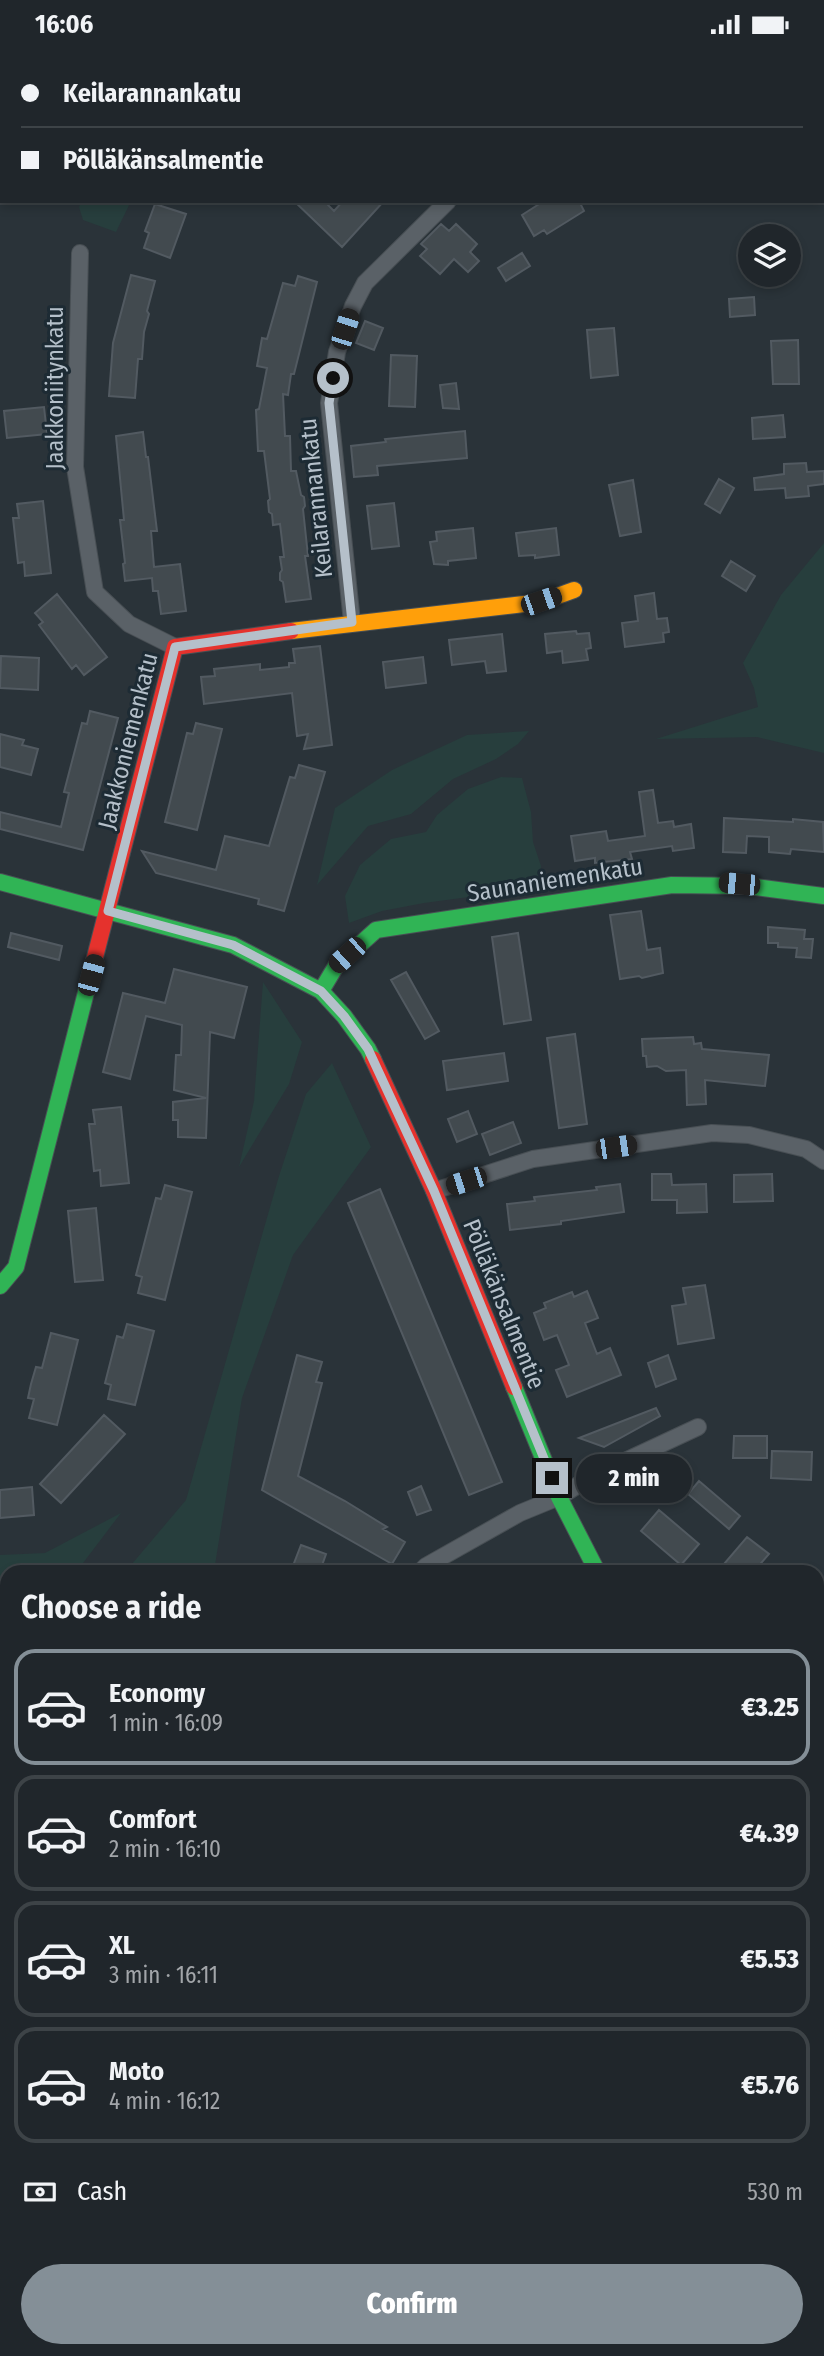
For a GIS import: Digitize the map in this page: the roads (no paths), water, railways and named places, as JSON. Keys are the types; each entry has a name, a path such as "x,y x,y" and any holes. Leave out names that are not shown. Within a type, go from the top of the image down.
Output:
{"street":[{"name":"Keilarannankatu","path":"352,622 329,403 337,352 353,306 365,283 446,203"},
{"name":"Jaakkoniitynkatu","path":"80,253 75,467 95,592 129,624 175,647"},
{"name":"Jaakkoniemenkatu","path":"0,1286 16,1267 175,647 352,622 541,601 574,590"},
{"name":"Pölläkänsalmentie","path":"0,882 233,945 321,991 344,1016 368,1049 434,1191 559,1497 594,1565"},
{"name":"Saunaniemenkatu","path":"321,991 336,966 376,930 672,885 716,883 784,888 824,896"},
{"path":"434,1191 533,1159 712,1133 749,1135 806,1149 824,1161"},
{"path":"428,1565 520,1513 559,1497 592,1477 698,1427"}]}
